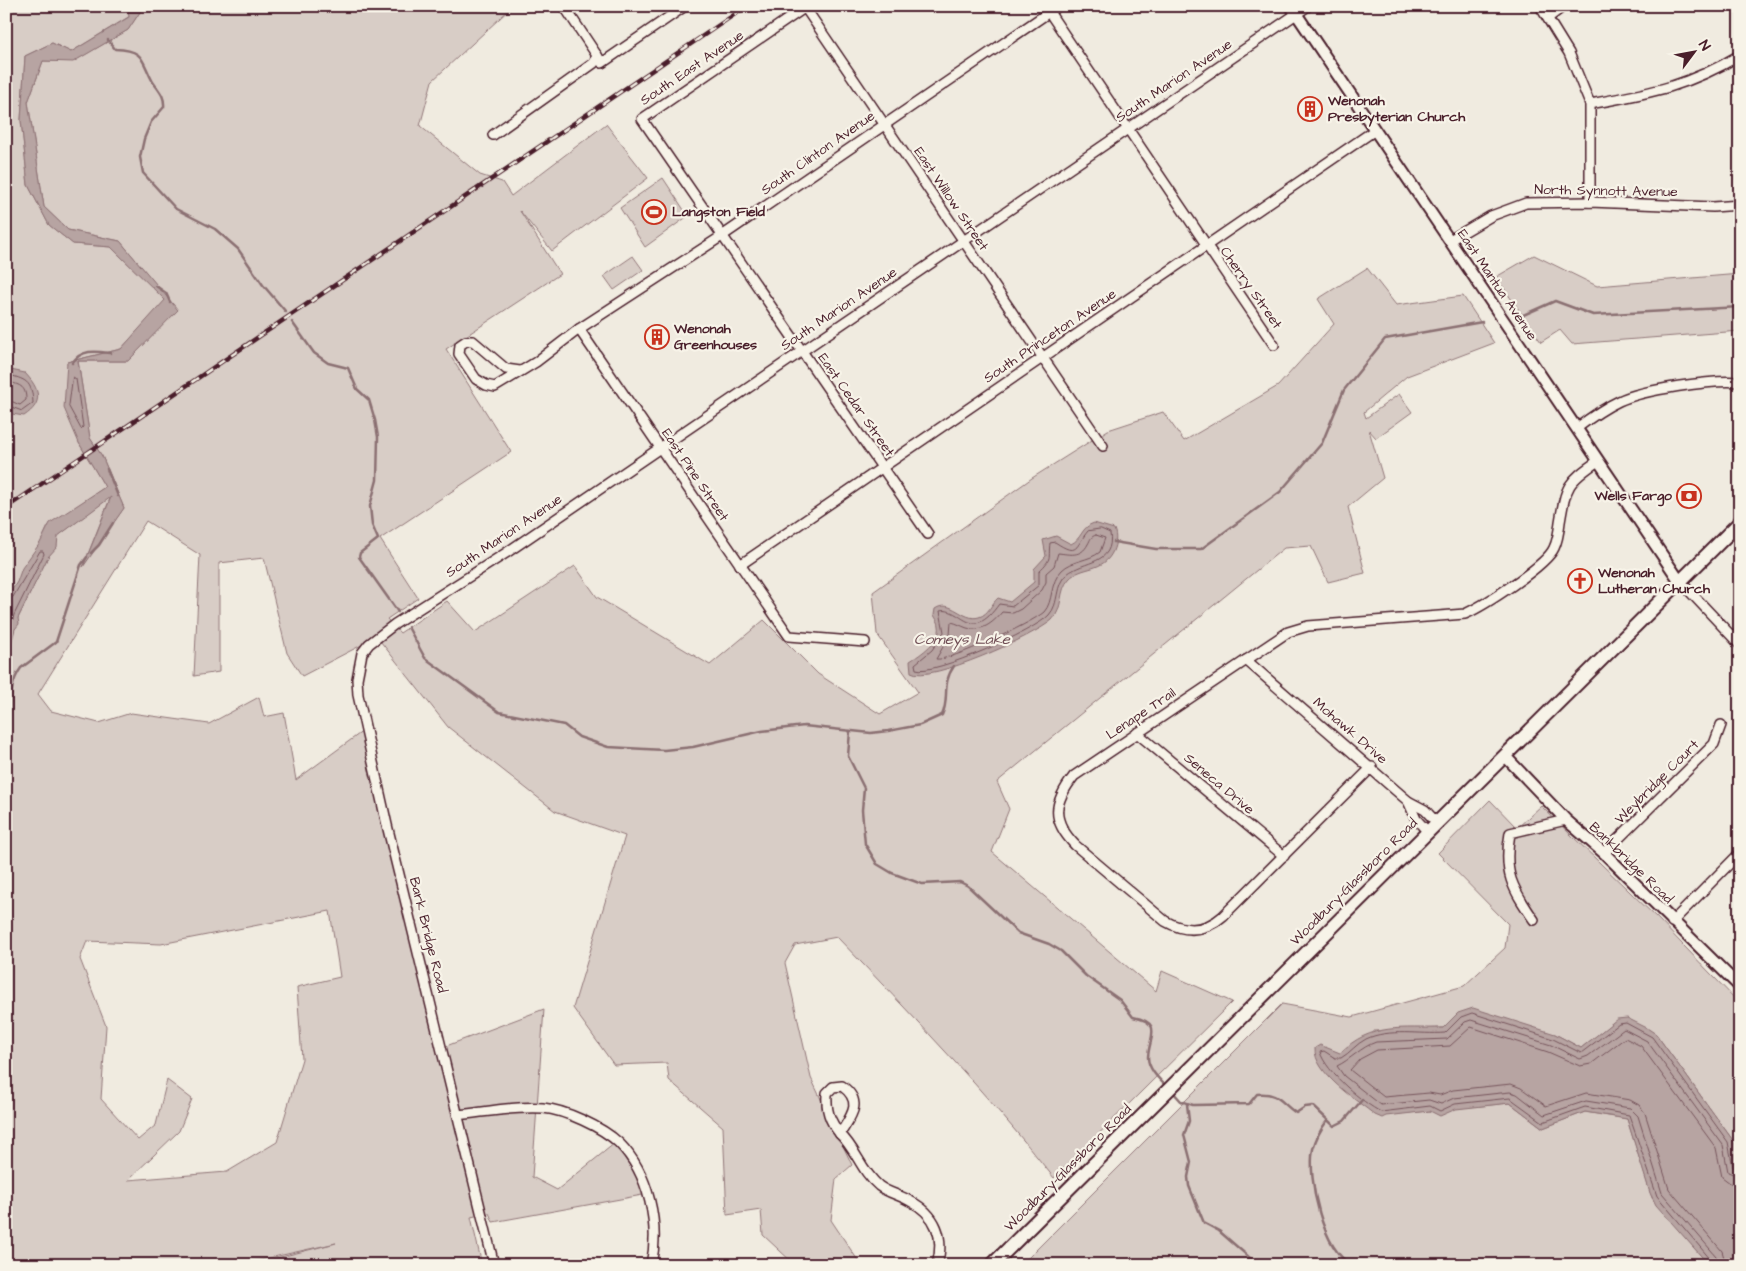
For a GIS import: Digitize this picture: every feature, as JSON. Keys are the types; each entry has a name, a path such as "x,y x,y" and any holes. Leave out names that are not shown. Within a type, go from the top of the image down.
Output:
{"main road":[{"name":"Woodbury-Glassboro Road","path":"992,1265 1431,826 1505,756 1679,580 1740,522"}],"street":[{"path":"564,6 602,63 685,6"},
{"name":"South Clinton Avenue","path":"520,371 506,369 473,341 466,341 460,345 459,354 476,379 486,385 495,386 520,371 580,329 722,236 1047,9 1058,6"},
{"name":"South Marion Avenue","path":"395,624 506,553 1128,129 1294,10 1308,6"},
{"path":"1540,6 1569,53 1590,104 1590,202"},
{"path":"1548,18 1564,6"},
{"name":"South East Avenue","path":"642,119 806,7"},
{"name":"East Willow Street","path":"806,7 1042,358 1104,446"},
{"name":"Cherry Street","path":"1047,9 1274,345"},
{"name":"East Mantua Avenue","path":"1294,10 1679,580"},
{"path":"1590,104 1671,88 1696,79 1740,54"},
{"path":"493,135 594,64 597,55"},
{"name":"East Cedar Street","path":"642,119 928,534"},
{"name":"South Princeton Avenue","path":"740,565 1375,130"},
{"name":"North Synnott Avenue","path":"1450,240 1491,216 1526,203 1590,202 1713,207 1740,205"},
{"name":"East Pine Street","path":"580,329 789,636 865,642"},
{"path":"1577,428 1620,400 1685,385 1730,381 1740,382"},
{"name":"Lenape Trail","path":"1372,767 1223,916 1207,927 1190,930 1174,926 1150,908 1075,845 1064,833 1058,820 1057,807 1062,791 1074,776 1246,660 1297,628 1456,615 1472,611 1538,567 1548,557 1557,541 1566,490 1576,477 1598,461"},
{"path":"1679,580 1740,645"},
{"name":"Bark Bridge Road","path":"395,624 369,644 362,653 358,666 358,695 387,825 494,1265"},
{"name":"Mohawk Drive","path":"1246,660 1372,767 1408,801 1425,810 1431,826"},
{"name":"Weybridge Court","path":"1604,853 1714,744 1721,725"},
{"name":"Seneca Drive","path":"1137,733 1284,856"},
{"name":"Bankbridge Road","path":"1505,756 1566,820 1604,853 1740,987"},
{"path":"1534,920 1514,890 1506,858 1510,833 1566,820"},
{"path":"1672,922 1740,853"},
{"path":"840,1134 855,1106 850,1092 842,1086 833,1087 827,1093 827,1114 840,1134 850,1143 864,1171 880,1186 925,1209 935,1221 941,1246 937,1265"},
{"path":"458,1115 522,1108 544,1108 588,1123 619,1143 638,1172 651,1205 654,1230 651,1265"}],"shaded area":[{"path":"6,6 127,6 130,16 71,52 52,43 25,56 21,120 28,185 49,225 73,244 111,247 166,300 121,349 67,362 79,443 105,487 48,526 6,621"},
{"path":"144,6 513,6 432,81 420,126 480,175 502,182 511,196 606,124 648,178 552,251 520,211 560,274 446,349 511,452 380,539 418,598 387,619 400,633 447,601 475,632 575,566 597,597 710,665 764,620 818,674 880,714 918,692 877,634 873,592 1032,478 1108,430 1163,412 1184,441 1278,386 1334,324 1318,299 1367,268 1396,305 1463,296 1494,343 1407,376 1364,412 1366,418 1399,394 1412,412 1376,438 1369,430 1383,478 1348,507 1365,573 1328,582 1311,546 1284,548 997,782 1009,809 992,852 1156,991 1162,971 1232,1002 1054,1178 976,1085 837,937 795,945 785,963 811,1078 852,1165 836,1179 831,1220 861,1265 821,1265 813,1259 793,1263 763,1235 761,1210 727,1215 723,1127 669,1080 667,1063 614,1065 573,1008 625,836 555,811 448,727 377,637 302,676 287,653 264,558 219,563 219,672 194,676 200,555 146,521 38,694 51,711 99,723 131,713 209,724 259,697 264,717 284,713 296,780 363,731 441,1048 544,1009 532,1177 557,1190 615,1143 648,1194 493,1222 489,1213 471,1217 482,1265 249,1265 336,1243 238,1265 6,1265 6,643 58,536 111,496 84,564 124,508 102,456 90,438 78,361 128,361 177,310 120,241 68,230 44,207 28,102 43,61 74,61 128,30","holes":["330,911 340,977 297,987 302,1059 277,1142 227,1172 128,1180 179,1131 192,1099 167,1080 156,1125 138,1140 101,1099 106,1026 80,959 87,941 161,944"]},
{"name":"Langston Field","path":"663,178 688,216 645,247 620,208"},
{"path":"1534,255 1597,286 1740,274 1740,331 1572,344 1560,330 1541,342 1496,277"},
{"path":"633,256 643,270 614,290 604,276"},
{"path":"1490,800 1517,828 1541,806 1657,918 1740,1004 1740,1178 1732,1139 1656,1034 1614,1022 1581,1048 1555,1034 1443,1028 1374,1031 1378,1116 1510,1103 1543,1128 1585,1112 1627,1119 1652,1198 1709,1265 1021,1265 1282,1004 1352,1017 1464,986 1505,948 1508,924 1438,853"}],"water":[{"path":"127,6 144,6 128,30 73,62 43,61 28,102 44,207 68,230 120,241 178,310 128,361 78,361 90,438 102,456 124,508 83,567 111,497 58,536 57,547 48,557 18,618 19,624 15,629 6,663 6,599 17,582 22,568 40,543 50,523 105,487 79,443 64,408 67,362 121,349 165,300 111,247 73,244 49,225 28,185 21,120 25,56 52,43 71,52 129,17"},
{"path":"6,369 25,373 37,390 38,396 35,406 24,416 12,414 6,407"},
{"name":"Comeys Lake","path":"1094,523 1114,529 1116,540 1113,551 1104,563 1080,572 1069,579 1063,589 1056,615 1052,620 1026,636 959,665 922,674 911,672 910,661 934,642 937,637 939,626 934,615 935,609 946,606 973,618 985,614 998,598 1010,602 1034,582 1034,569 1046,556 1043,540 1056,536 1071,544 1075,542 1086,527"},
{"path":"1473,1008 1555,1034 1581,1048 1617,1019 1627,1018 1656,1034 1736,1146 1740,1178 1740,1265 1709,1265 1656,1205 1650,1193 1627,1119 1585,1112 1543,1128 1510,1103 1456,1109 1440,1116 1430,1111 1382,1118 1375,1115 1338,1086 1321,1067 1316,1057 1315,1048 1320,1045 1340,1053 1364,1036 1388,1029 1443,1028 1458,1013"}],"waterway":[{"path":"108,40 115,49 132,52 141,58 164,100 164,107 151,122 144,139 140,157 143,173 176,209 215,229 238,249 263,285 286,312"},
{"path":"156,286 166,293 170,302"},
{"path":"1521,316 1555,301 1593,315 1740,307"},
{"path":"292,322 314,353 328,363 348,368 357,389 369,400 378,437 377,480 370,506 372,525 378,539 360,553 359,557 398,612"},
{"path":"1114,542 1156,549 1201,549 1280,492 1322,443 1344,390 1385,339 1482,322"},
{"path":"72,363 84,353 110,353"},
{"path":"107,469 118,496"},
{"path":"91,553 99,545 113,523"},
{"path":"6,736 11,693 16,676 21,668 56,642 81,565 87,557"},
{"path":"408,627 425,658 499,712 564,725 579,737 608,747 664,750 693,747 762,731 804,726 871,733 920,725 942,715 948,679 954,666"},
{"path":"850,731 848,756 864,788 862,810 865,844 877,864 892,873 922,884 960,882 968,886 1018,933 1049,944 1061,951 1086,976 1120,1000 1133,1017 1149,1023 1152,1027 1152,1037 1148,1061 1155,1074 1167,1087"},
{"path":"1173,1092 1181,1101 1193,1105 1249,1104 1257,1094 1275,1096 1296,1113 1305,1107 1313,1106 1334,1126 1344,1121 1362,1100"},
{"path":"1187,1104 1189,1121 1184,1135 1191,1162 1188,1177 1189,1186 1204,1223 1219,1231 1258,1265"},
{"path":"1327,1121 1318,1134 1313,1149 1312,1177 1315,1195 1326,1231 1333,1246 1342,1258 1353,1265"}],"railway":[{"path":"6,508 747,6"}],"place":[{"name":"Wenonah Presbyterian Church","path":"1310,109"},
{"name":"Langston Field","path":"654,212"},
{"name":"Wenonah Greenhouses","path":"657,337"},
{"name":"Wells Fargo","path":"1689,496"},
{"name":"Wenonah Lutheran Church","path":"1580,581"}]}
